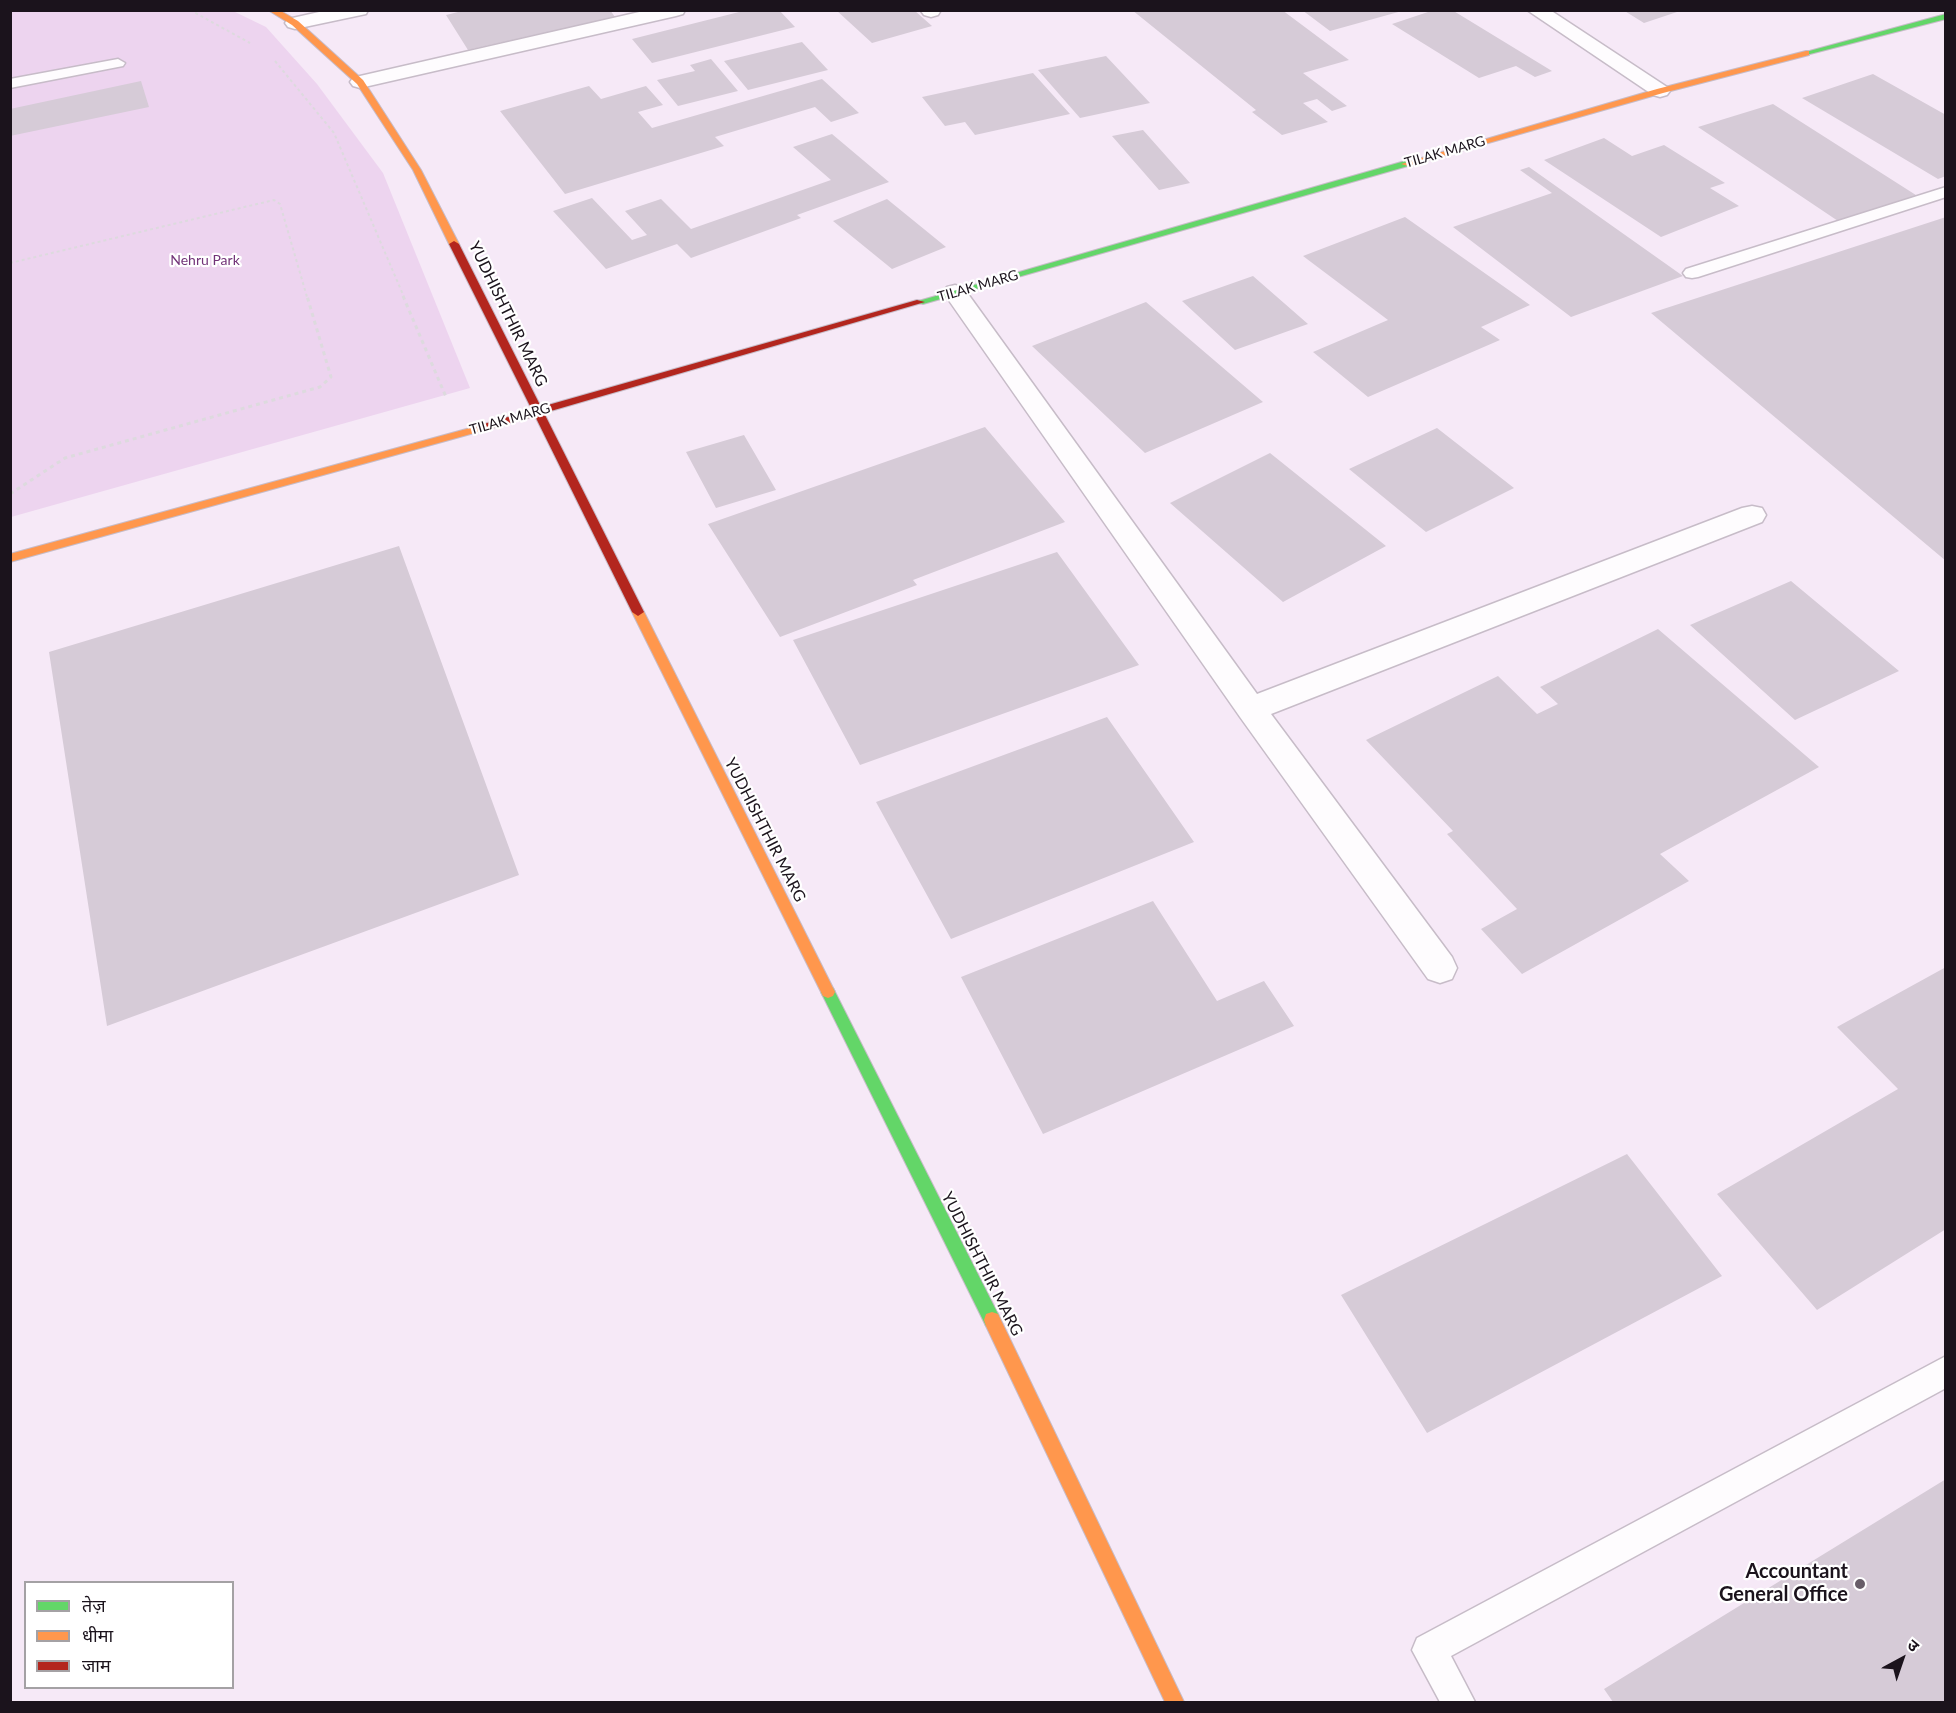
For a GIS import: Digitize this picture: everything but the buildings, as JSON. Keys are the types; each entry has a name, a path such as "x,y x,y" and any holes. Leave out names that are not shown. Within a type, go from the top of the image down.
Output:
{"street":[{"name":"YUDHISHTHIR MARG","path":"272,10 295,23 360,82 417,170 1009,1355 1175,1702"},
{"path":"295,23 359,10"},
{"path":"360,82 676,10"},
{"path":"1536,10 1660,90"},
{"name":"TILAK MARG","path":"10,558 537,412 1660,90 1946,16"},
{"path":"956,292 1251,709 1440,968"},
{"path":"1251,709 1752,515"}],"lane":[{"path":"10,84 118,63"},
{"path":"1692,273 1946,192"},
{"path":"1458,1702 1429,1650 1946,1371"}],"path":[{"path":"190,10 257,47"},
{"path":"274,61 334,133 460,433"},
{"path":"10,263 274,200 280,204 331,378 320,387 65,458 10,494"}],"green space":[{"name":"Nehru Park","path":"11,11 233,11 266,27 317,84 383,173 470,388 11,517"}],"traffic: fast":[{"path":"1806,53 1946,16"},
{"path":"920,302 1405,164"},
{"path":"828,992 992,1320"}],"traffic: slow":[{"path":"272,10 295,23 360,82 417,170 454,244"},
{"path":"1405,164 1660,91 1806,53"},
{"path":"10,558 481,428"},
{"path":"638,612 828,992"},
{"path":"992,1320 1175,1702"}],"traffic: jam":[{"path":"454,244 638,612"},
{"path":"481,428 920,302"}],"place":[{"name":"Accountant General Office","path":"1860,1584"}]}
